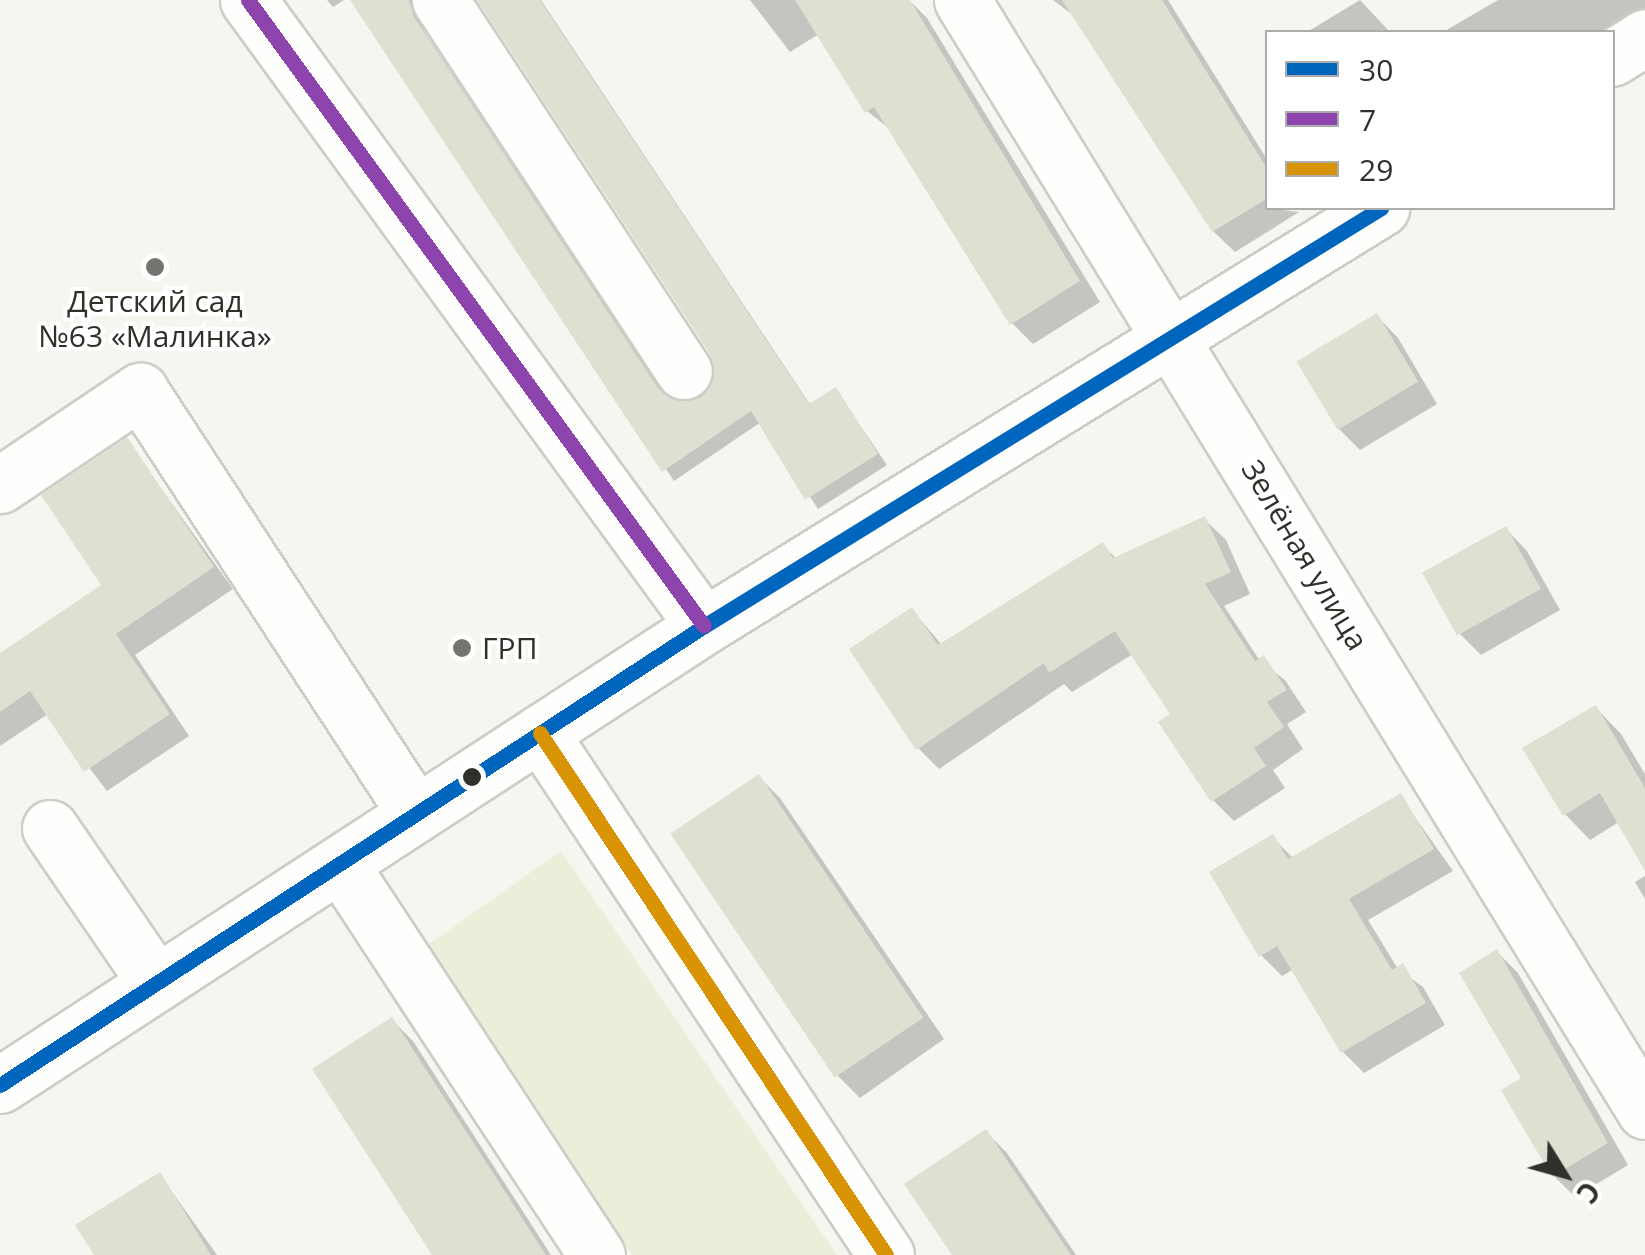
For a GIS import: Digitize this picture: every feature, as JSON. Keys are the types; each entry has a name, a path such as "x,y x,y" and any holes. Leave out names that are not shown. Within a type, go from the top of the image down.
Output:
{"street":[{"path":"248,0 704,626"},
{"path":"440,0 684,371"},
{"name":"Зелёная улица","path":"962,0 1176,340 1645,1112"},
{"path":"1615,56 1645,37"},
{"path":"0,1085 704,626 1176,340 1378,210"},
{"path":"0,485 140,391 416,814"},
{"path":"540,733 886,1255"},
{"path":"50,828 156,983"},
{"path":"340,864 597,1255"}],"green space":[{"path":"561,851 837,1255 632,1255 426,946"}],"building":[{"path":"350,0 409,0 414,17 658,388 671,399 700,398 712,384 710,354 477,0 540,0 809,404 836,387 878,454 805,500 751,411 662,472"},
{"path":"795,0 910,0 1080,281 1010,325 874,107 865,113"},
{"path":"1062,0 1162,0 1265,165 1265,200 1212,232"},
{"path":"1377,313 1418,382 1338,430 1296,361"},
{"path":"127,437 214,567 116,634 170,714 84,772 30,691 0,712 0,653 101,585 41,495"},
{"path":"1205,516 1231,572 1205,584 1255,661 1264,655 1287,690 1267,702 1284,727 1254,748 1266,766 1211,802 1158,722 1170,714 1115,631 1049,673 1044,663 916,750 849,649 912,607 938,645 1103,542 1113,558"},
{"path":"1506,526 1541,589 1457,636 1422,573"},
{"path":"1596,705 1645,788 1645,871 1600,793 1563,816 1522,748"},
{"path":"759,774 923,1018 835,1078 670,834"},
{"path":"1401,793 1434,849 1349,899 1392,970 1403,963 1426,1003 1341,1053 1277,946 1259,957 1209,872 1273,834 1288,859"},
{"path":"1497,949 1608,1143 1552,1177 1501,1090 1521,1078 1459,973"},
{"path":"392,1017 546,1255 432,1255 312,1069"},
{"path":"986,1129 1071,1255 952,1255 904,1184"},
{"path":"160,1172 211,1255 94,1255 75,1225"}],"transit line":[{"name":"7","path":"248,0 704,626"},
{"name":"30","path":"0,1085 704,626 1378,210"},
{"name":"29","path":"540,733 886,1255"}],"place":[{"name":"Детский сад №63 «Малинка»","path":"155,267"},
{"name":"ГРП","path":"462,648"}]}
